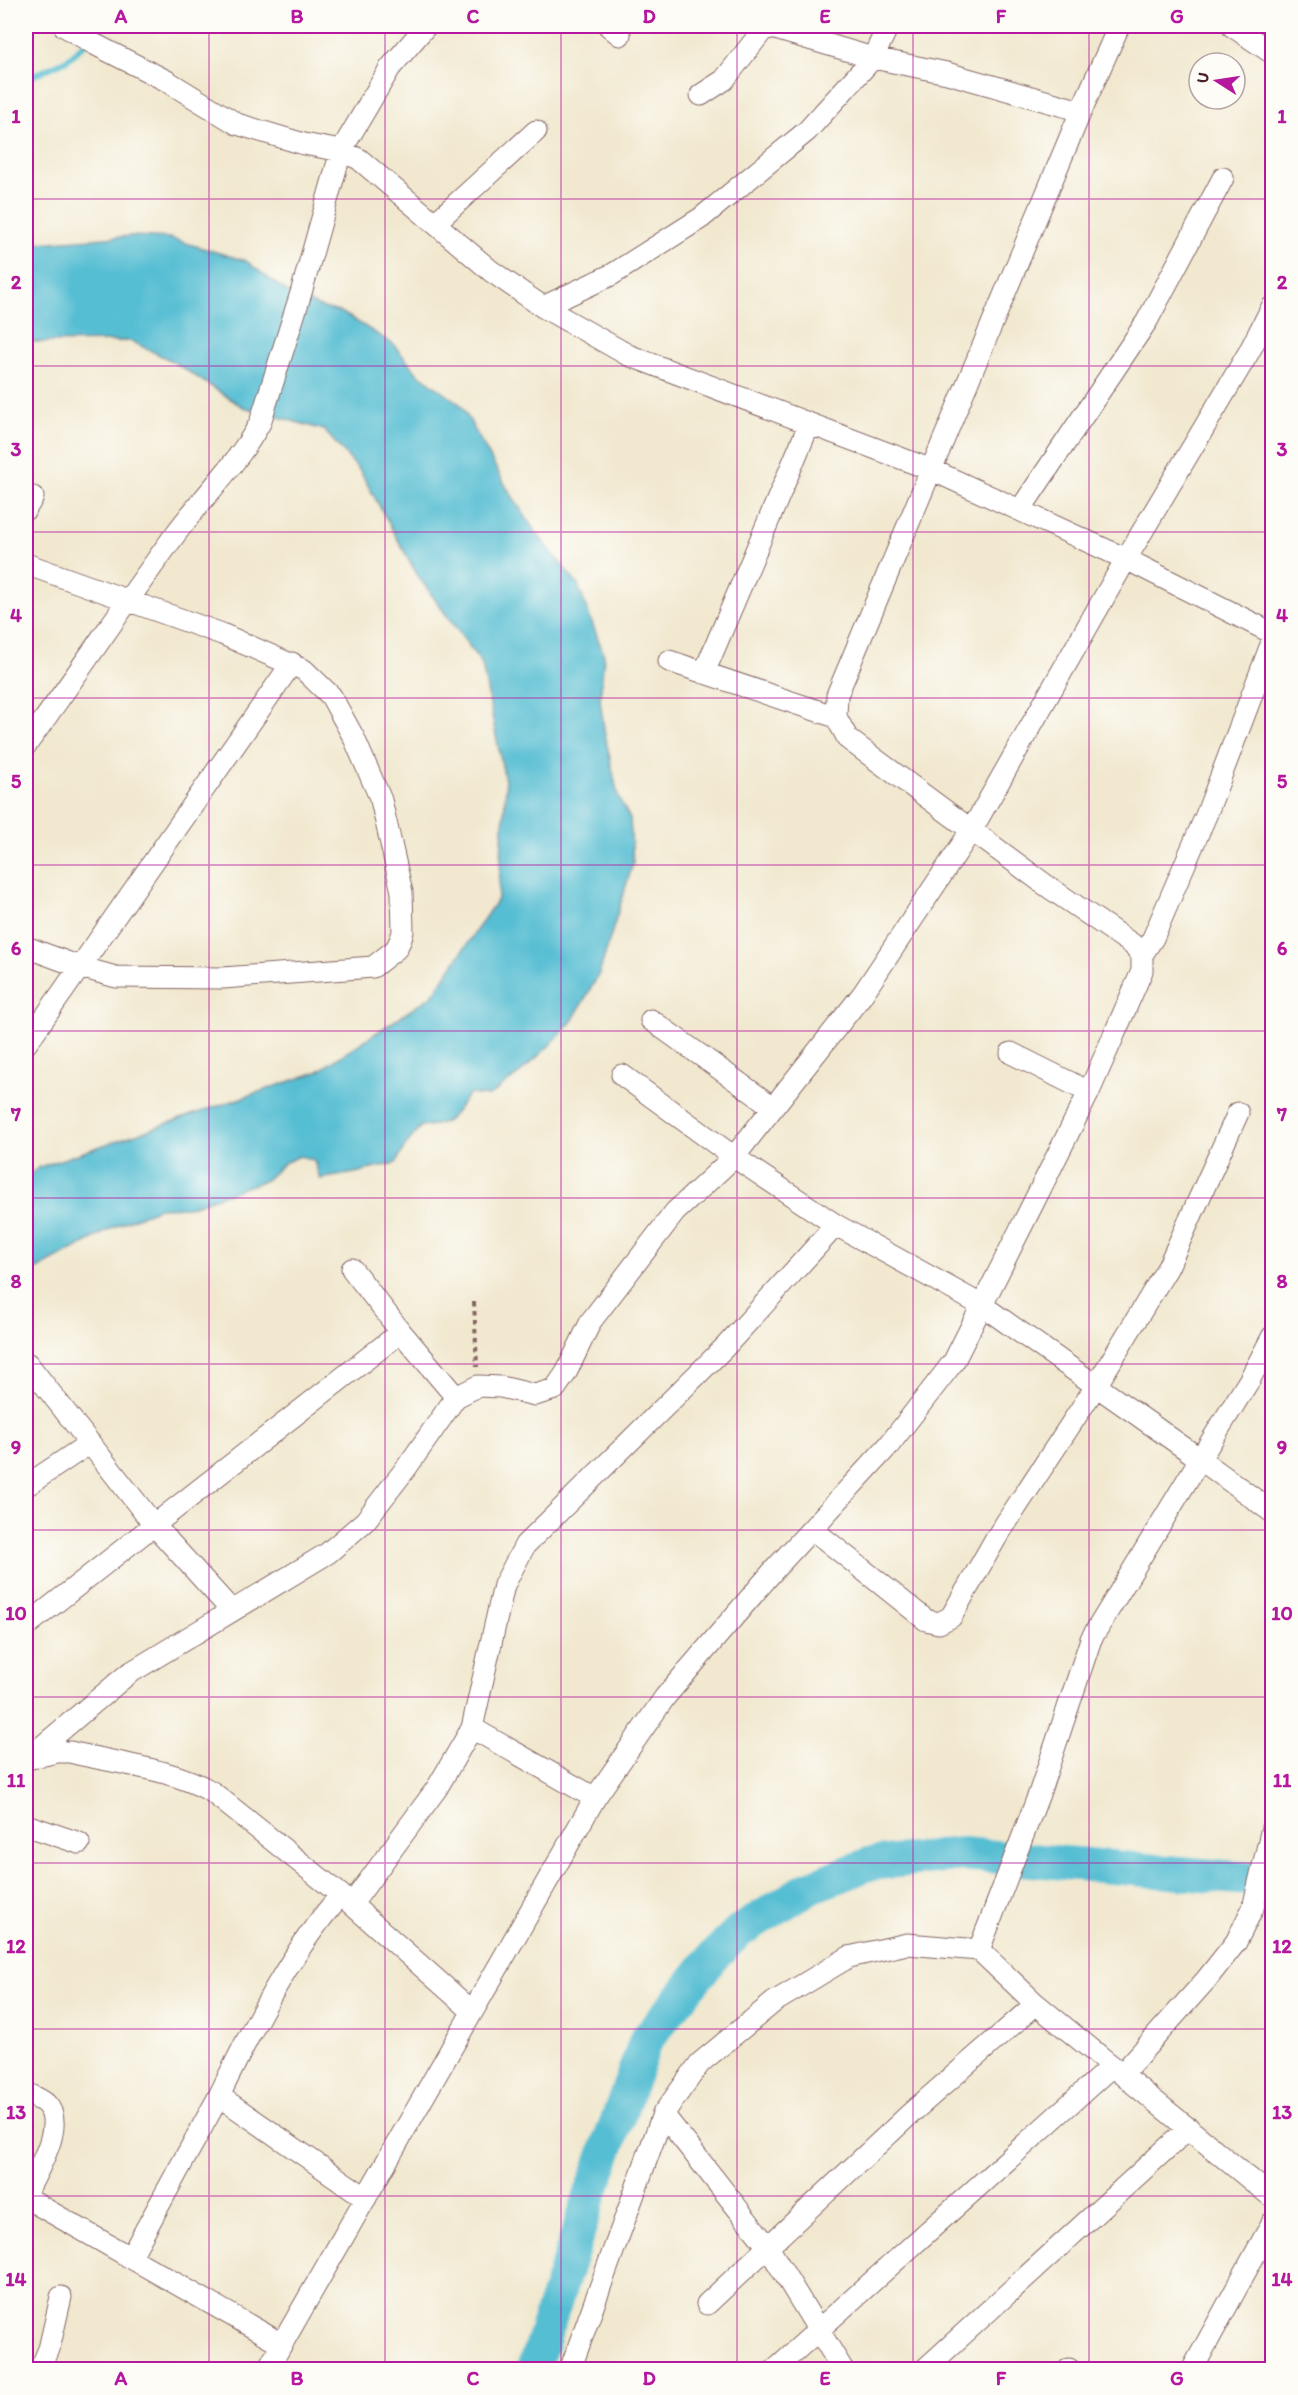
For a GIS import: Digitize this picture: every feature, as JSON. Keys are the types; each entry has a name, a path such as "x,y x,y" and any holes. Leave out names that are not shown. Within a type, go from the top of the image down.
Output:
{"street":[{"path":"26,745 128,599 187,519 251,439 260,423 342,151 390,68 426,26"},
{"path":"701,95 724,80 766,26 873,58 946,73 1081,111"},
{"path":"543,307 613,274 701,218 807,131 873,58 888,26"},
{"path":"1119,26 1081,111 837,695 836,717 848,739 1047,886 1132,944 1142,955"},
{"path":"1232,26 1272,53"},
{"path":"80,35 167,81 237,124 304,144 342,151 359,159 491,271 543,307 628,355 932,470 1126,559 1272,633"},
{"path":"435,224 536,130"},
{"path":"1020,510 1147,321 1223,178"},
{"path":"26,1759 128,1674 328,1553 365,1521 407,1467 456,1397 478,1386 501,1387 536,1395 555,1389 566,1373 591,1321 668,1221 734,1156 862,995 971,831 1126,559 1249,352 1272,307"},
{"path":"705,673 809,425"},
{"path":"26,564 128,599 292,663 304,670 331,696 354,738 381,800 402,892 403,931 396,949 373,967 223,978 116,977 80,967 26,946"},
{"path":"267,2370 596,1798 665,1697 774,1570 889,1444 954,1361 1089,1092 1142,971 1142,955 1153,938 1207,813 1272,642"},
{"path":"669,661 836,717"},
{"path":"26,1044 292,663"},
{"path":"651,1020 773,1107"},
{"path":"1011,1053 1089,1092"},
{"path":"622,1075 734,1156 836,1225 983,1306 1272,1512"},
{"path":"812,1529 926,1620 939,1623 951,1617 996,1538 1096,1386 1168,1267 1238,1113"},
{"path":"130,2258 285,1975 323,1915 346,1900 437,1788 472,1728 504,1585 525,1545 725,1347 836,1225"},
{"path":"352,1269 456,1397"},
{"path":"26,1626 401,1332"},
{"path":"979,1950 1039,1794 1091,1639 1250,1379 1272,1337"},
{"path":"28,1365 154,1525 231,1610"},
{"path":"26,1486 90,1443"},
{"path":"472,1728 596,1798"},
{"path":"26,1759 57,1752 70,1752 179,1777 200,1785 346,1900 472,2011"},
{"path":"26,1825 79,1843"},
{"path":"774,2370 819,2328 1117,2070 1236,1942 1253,1908 1272,1828"},
{"path":"570,2370 663,2114 700,2063 774,2002 849,1957 907,1944 979,1950 1036,2004 1272,2197"},
{"path":"707,2304 910,2114 1036,2004"},
{"path":"26,2092 46,2104 54,2121 52,2138 26,2196 282,2344"},
{"path":"219,2096 366,2198"},
{"path":"663,2114 768,2247 843,2370"},
{"path":"924,2370 1189,2128"},
{"path":"1192,2370 1272,2223"},
{"path":"40,2370 49,2349 61,2297"}],"path":[{"path":"474,1302 478,1386"}],"water":[{"path":"132,236 169,238 246,261 287,292 320,307 343,313 393,344 417,373 461,405 507,488 534,530 578,585 604,655 600,700 605,736 618,796 630,819 633,863 599,974 572,1021 520,1073 489,1096 469,1094 446,1122 421,1126 405,1146 396,1163 320,1179 314,1160 300,1156 284,1163 266,1180 188,1207 159,1208 118,1225 26,1275 26,1177 40,1167 317,1072 432,996 498,898 506,786 482,664 418,576 360,471 324,430 243,407 172,361 131,341 26,342 26,244"}],"waterway":[{"path":"26,79 67,60 104,26"},
{"path":"1251,26 1272,41"},
{"path":"533,2370 594,2184 646,2040 713,1957 738,1932 808,1888 869,1864 962,1854 1272,1881"}]}
